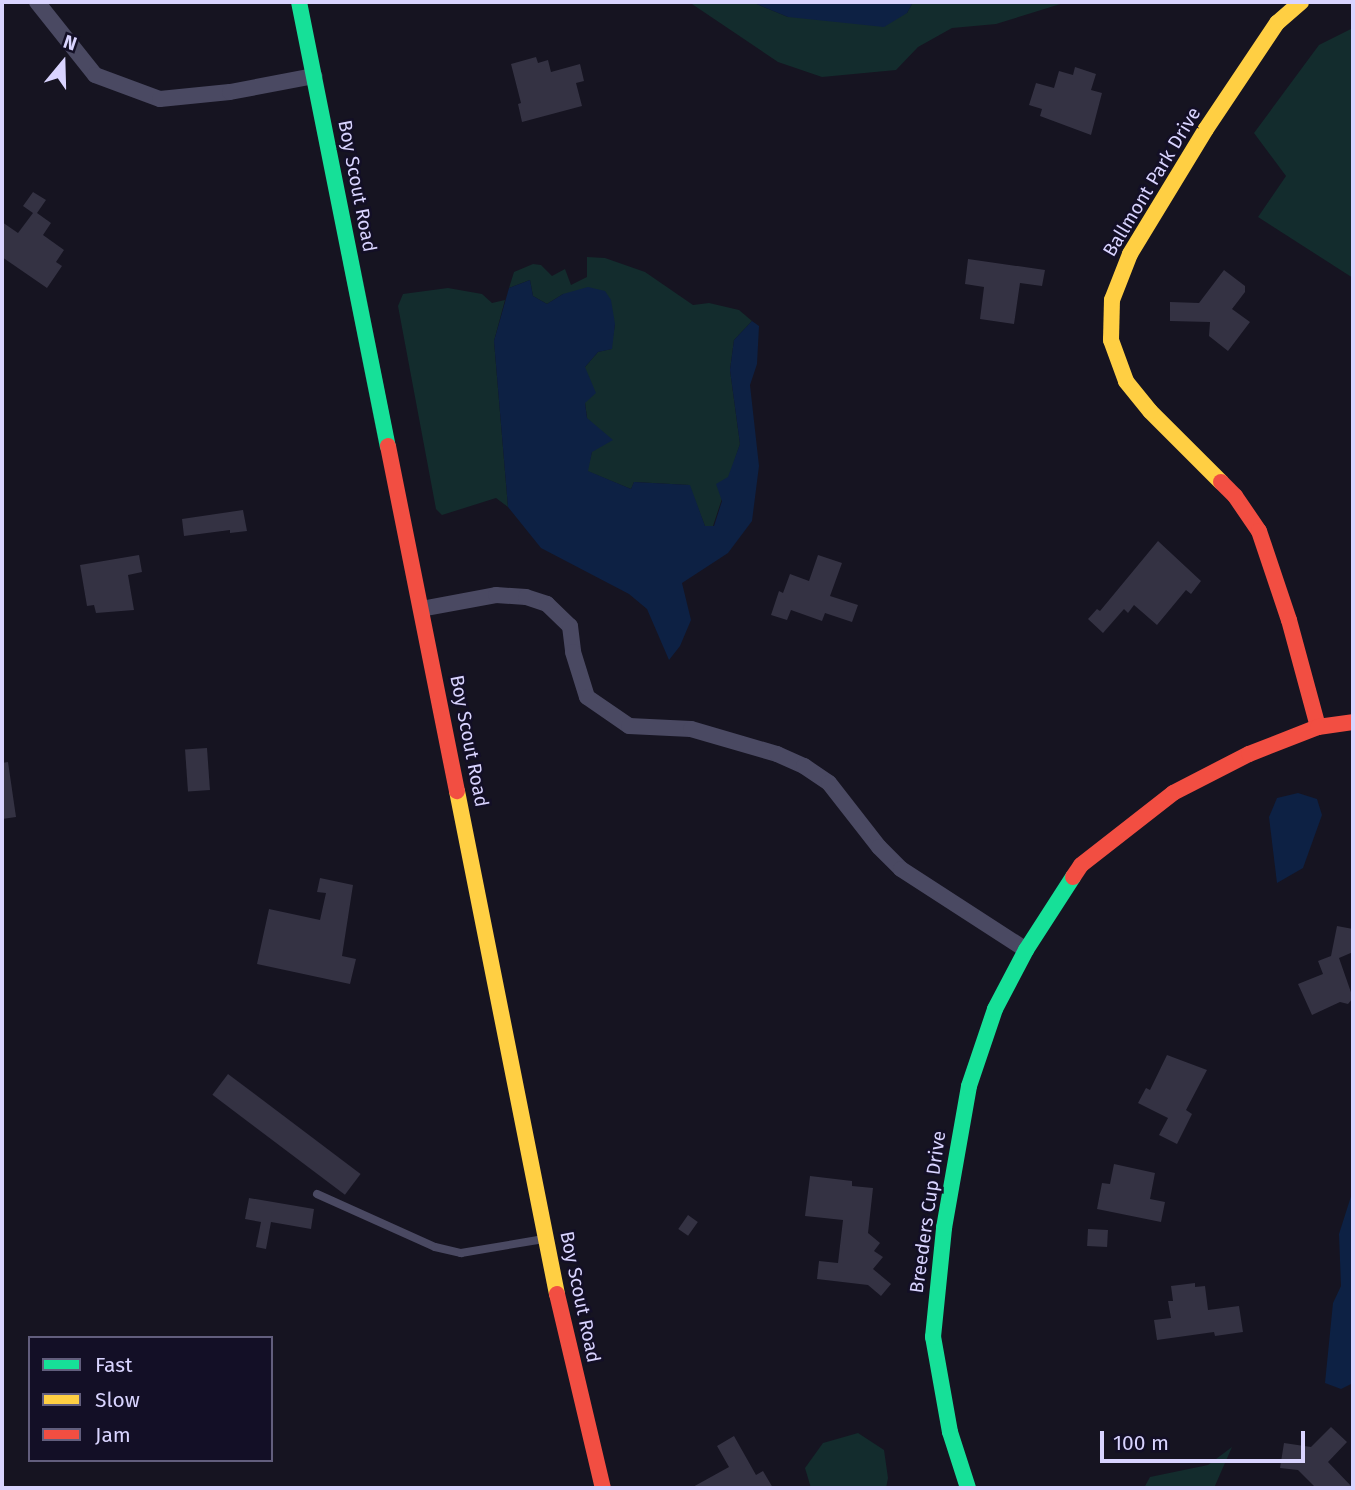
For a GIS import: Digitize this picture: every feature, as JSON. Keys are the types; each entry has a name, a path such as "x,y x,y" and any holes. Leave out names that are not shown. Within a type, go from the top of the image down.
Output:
{"street":[{"path":"37,2 95,75 160,99 230,92 314,76"},
{"name":"Boy Scout Road","path":"299,2 547,1239 578,1389 603,1488"},
{"name":"Ballmont Park Drive","path":"1301,2 1277,23 1206,130 1130,254 1112,300 1111,340 1126,381 1150,411 1235,496 1259,531 1285,609 1318,727"},
{"path":"421,609 503,595 526,597 547,604 570,626 573,652 587,697 629,726 691,729 777,754 804,766 829,783 878,847 901,869 1026,950"},
{"name":"Breeders Cup Drive","path":"968,1488 950,1432 933,1337 944,1228 969,1086 995,1009 1026,950 1081,865 1173,793 1249,754 1318,727 1353,722"}],"lane":[{"path":"317,1194 435,1247 461,1253 547,1239"}],"green space":[{"path":"689,2 752,2 788,17 907,13 913,2 1067,2 996,24 952,28 918,47 896,70 822,77 778,62"},
{"path":"1353,28 1353,278 1258,217 1286,176 1254,133 1319,45"},
{"path":"587,257 605,258 645,272 693,305 709,303 739,310 752,321 734,340 730,370 740,444 713,526 705,526 689,485 634,482 631,489 587,471 592,452 585,403 585,367 598,352 611,349 615,324 563,294 547,304 533,296 530,280 509,288 514,272 533,264 541,265 552,276 565,269 571,285 587,277"},
{"path":"448,288 482,294 492,303 505,300 494,341 508,507 496,498 442,515 436,509 398,306 403,294"},
{"path":"858,1433 884,1450 888,1478 886,1488 811,1488 805,1468 823,1443"},
{"path":"1232,1447 1214,1488 1144,1488 1150,1477 1208,1465"}],"water":[{"path":"752,2 913,2 907,13 884,27 788,17"},
{"path":"530,280 533,296 547,304 563,294 588,287 605,291 611,300 615,324 612,349 598,352 585,367 596,393 585,403 587,418 613,440 592,452 588,471 631,489 634,482 690,485 705,526 714,526 722,501 716,484 728,477 740,444 730,370 734,340 752,321 759,326 757,364 750,385 759,466 752,521 728,553 682,583 691,620 680,646 669,660 647,609 629,594 541,548 508,507 494,341 509,288"},
{"path":"1298,793 1317,799 1322,815 1303,868 1277,883 1269,817 1277,798"},
{"path":"1353,1190 1353,1383 1341,1389 1325,1383 1333,1303 1341,1286 1339,1234"}],"building":[{"path":"536,57 538,63 548,60 551,72 580,64 584,81 576,83 582,106 522,122 518,104 521,103 511,64"},
{"path":"1075,67 1096,74 1091,90 1102,93 1091,135 1040,116 1042,109 1029,105 1036,83 1054,88 1059,71 1073,75"},
{"path":"33,192 46,200 37,213 51,223 43,235 64,250 56,262 62,266 47,288 2,257 2,222 18,233 33,213 23,206"},
{"path":"968,259 1045,270 1042,286 1020,283 1014,324 980,319 984,287 965,284"},
{"path":"1224,270 1245,286 1245,292 1232,309 1250,322 1228,351 1209,336 1210,322 1170,321 1170,302 1199,303"},
{"path":"243,510 247,531 230,533 230,530 184,536 182,519"},
{"path":"1158,541 1201,581 1191,594 1186,590 1157,625 1134,605 1128,613 1124,609 1103,633 1088,619 1097,609 1100,611"},
{"path":"139,555 142,572 128,575 134,610 96,613 94,605 87,606 80,565"},
{"path":"818,555 842,563 830,596 858,605 852,622 825,613 822,621 791,610 787,620 771,615 779,591 783,593 790,574 809,581"},
{"path":"207,748 210,790 188,791 185,750"},
{"path":"8,762 16,817 2,819 2,763"},
{"path":"320,878 353,885 342,956 356,959 350,984 257,964 269,909 320,920 326,893 317,892"},
{"path":"1337,926 1353,929 1353,952 1339,958 1353,998 1348,1004 1340,1002 1312,1015 1298,984 1323,974 1318,961 1331,956"},
{"path":"1167,1055 1207,1070 1186,1110 1192,1114 1177,1144 1159,1135 1168,1118 1138,1103 1146,1088 1150,1090"},
{"path":"228,1074 361,1174 345,1195 212,1095"},
{"path":"1114,1164 1155,1173 1150,1199 1165,1202 1161,1222 1097,1209 1102,1183 1110,1184"},
{"path":"810,1176 852,1181 852,1186 873,1188 868,1233 880,1243 874,1251 883,1257 873,1269 891,1284 881,1296 868,1285 817,1279 819,1261 838,1263 843,1220 805,1216"},
{"path":"249,1198 314,1209 311,1229 271,1222 266,1249 256,1247 261,1222 245,1219"},
{"path":"688,1215 698,1222 688,1236 678,1229"},
{"path":"1088,1229 1108,1230 1107,1247 1087,1246"},
{"path":"1195,1283 1195,1287 1205,1286 1208,1310 1239,1306 1243,1332 1215,1336 1214,1332 1157,1340 1154,1320 1171,1318 1168,1301 1173,1301 1171,1286"},
{"path":"1331,1427 1347,1442 1328,1462 1353,1488 1316,1488 1298,1470 1280,1468 1284,1443 1311,1447"},
{"path":"734,1436 756,1475 763,1471 773,1488 691,1488 729,1467 717,1446"}],"traffic: fast":[{"path":"299,2 388,446"},
{"path":"968,1488 950,1432 933,1337 944,1228 969,1086 995,1009 1026,950 1073,877"}],"traffic: slow":[{"path":"1221,482 1150,411 1126,381 1111,340 1112,300 1130,254 1206,129 1277,23 1301,2"},
{"path":"457,791 557,1294"}],"traffic: jam":[{"path":"388,446 457,791"},
{"path":"1221,482 1235,496 1259,531 1289,620 1318,727"},
{"path":"1073,877 1081,865 1173,793 1249,754 1318,727 1353,722"},
{"path":"557,1294 603,1488"}]}
